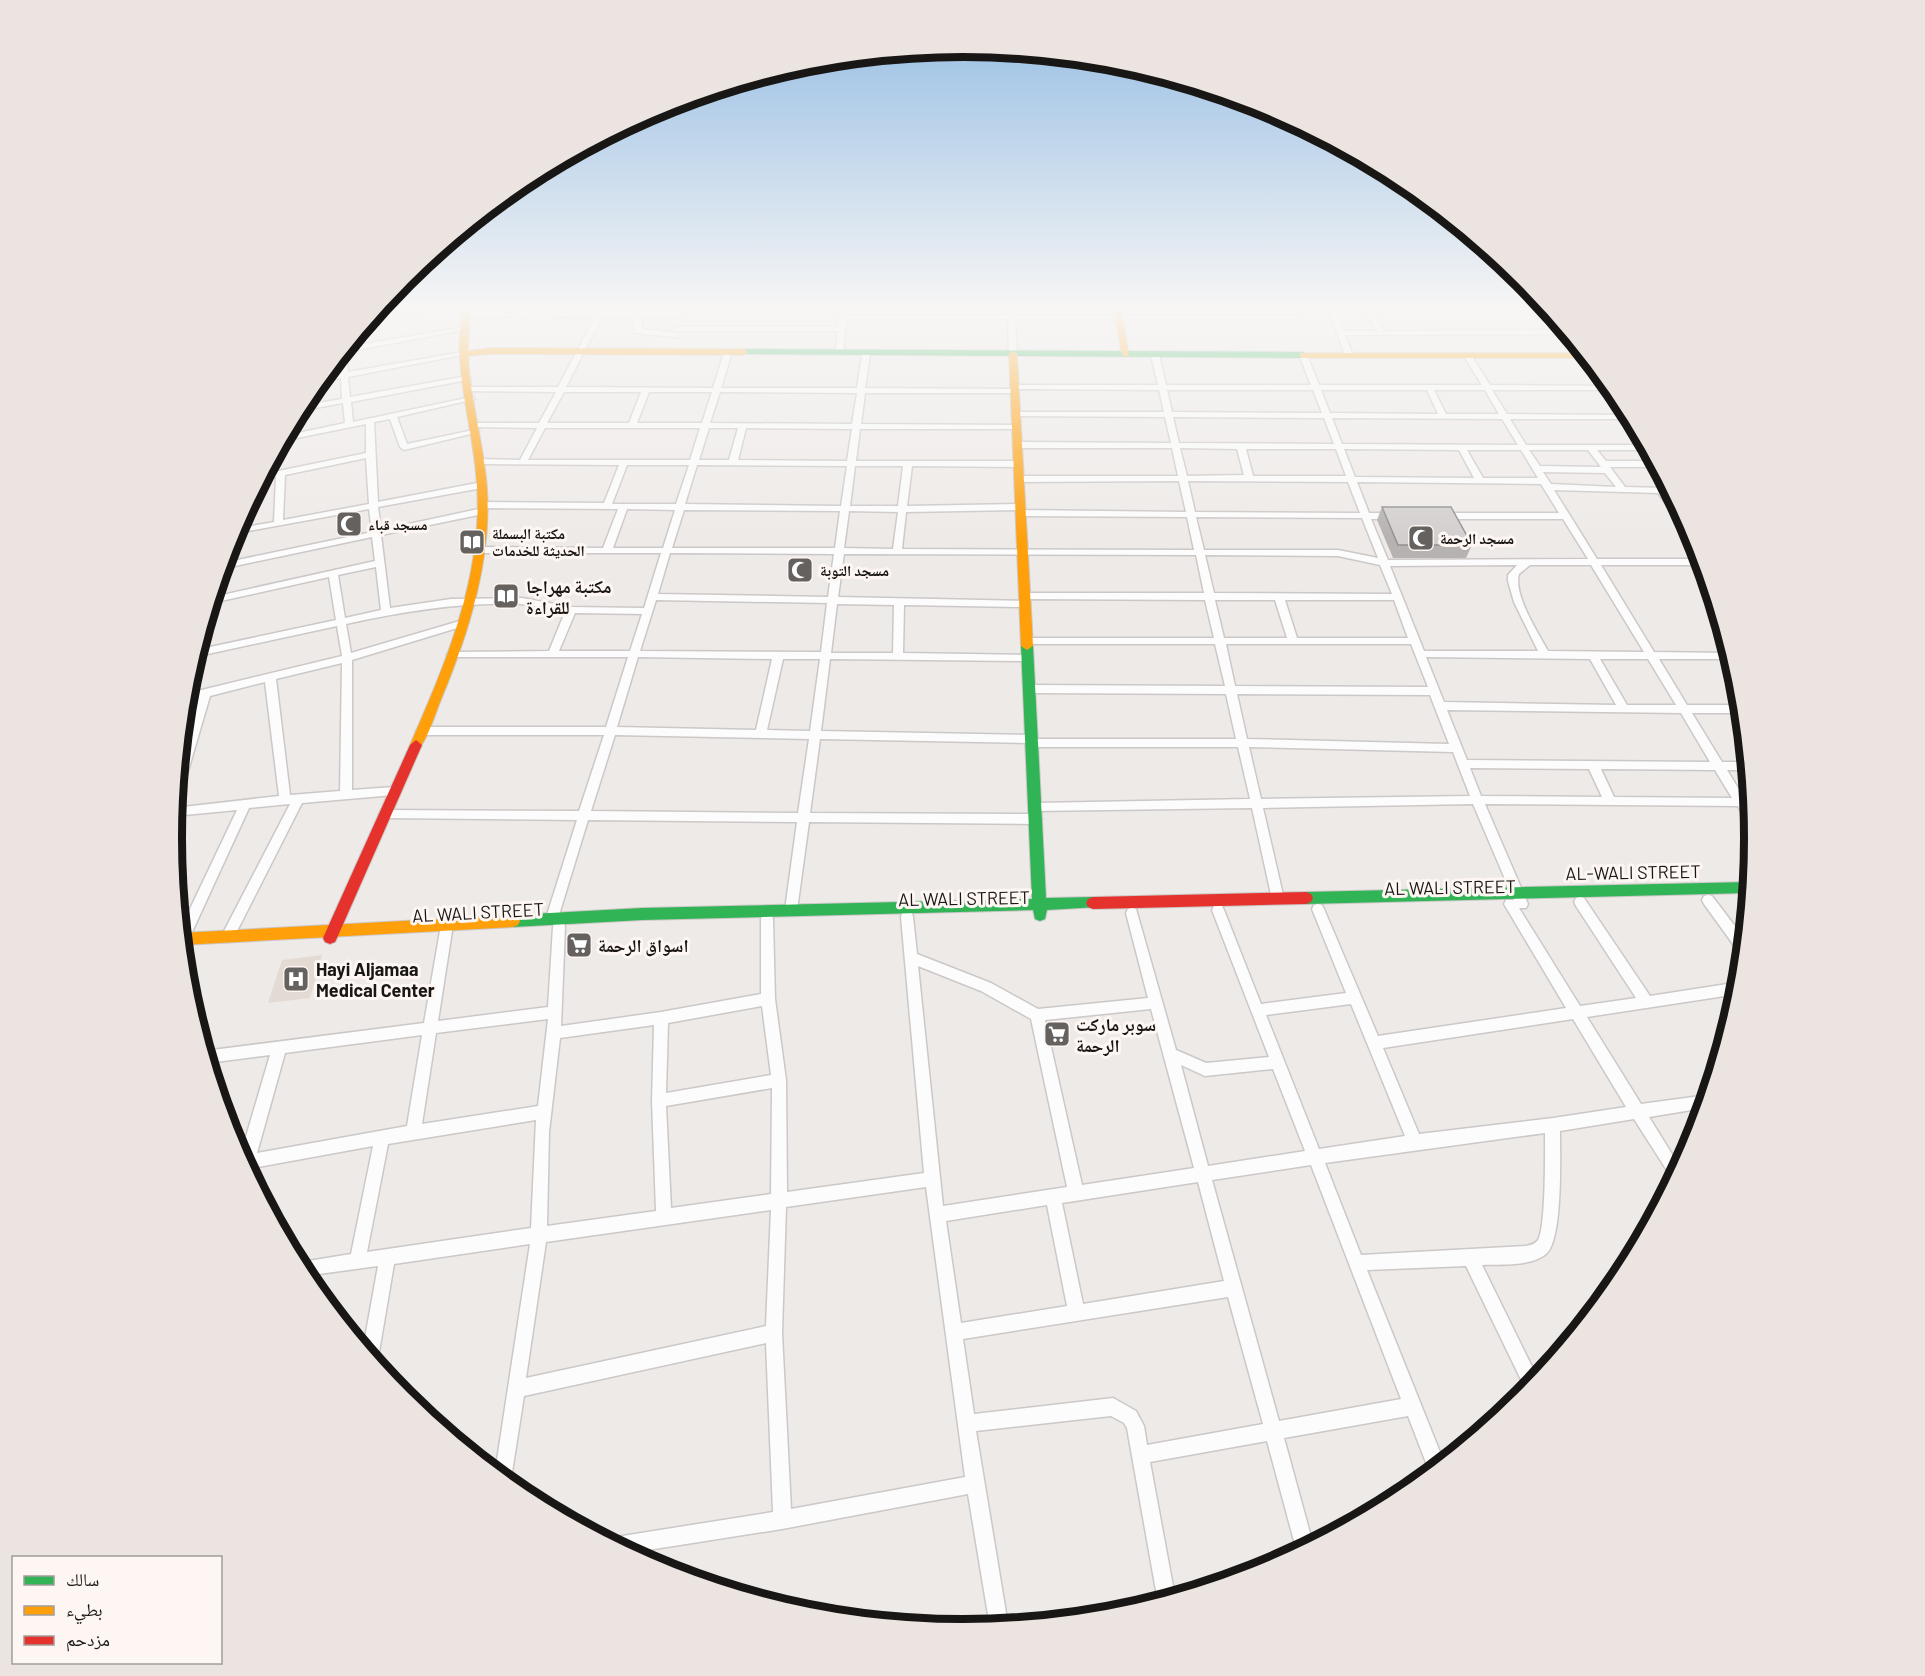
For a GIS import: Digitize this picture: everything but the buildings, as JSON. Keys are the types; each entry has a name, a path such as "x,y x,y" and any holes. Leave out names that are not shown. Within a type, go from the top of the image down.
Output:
{"street":[{"path":"346,385 350,426"},
{"path":"332,934 422,731 464,623 470,600 481,550 483,508 480,462 468,385"},
{"path":"524,462 564,385"},
{"path":"504,1470 539,1234 542,1132 554,1033 555,922 610,731 718,385"},
{"path":"791,910 862,385"},
{"path":"1015,385 1040,909"},
{"path":"1162,387 1278,899"},
{"path":"311,407 347,401 469,389 861,391 1162,387 1600,388"},
{"path":"1316,387 1516,901 1577,1014 1671,1166"},
{"path":"1429,387 1443,416"},
{"path":"1486,387 1743,806"},
{"path":"292,437 393,417 469,389"},
{"path":"632,425 646,390"},
{"path":"393,417 404,447 474,428 543,424 856,427 1168,414 1620,417"},
{"path":"370,422 369,456 375,534 381,563 386,612"},
{"path":"733,463 743,426"},
{"path":"1017,446 1639,448"},
{"path":"1241,447 1249,478"},
{"path":"1462,448 1480,481"},
{"path":"1591,448 1623,490"},
{"path":"271,475 369,456"},
{"path":"480,462 1018,464"},
{"path":"607,506 624,463"},
{"path":"897,552 908,463"},
{"path":"1536,469 1648,464"},
{"path":"278,524 281,473"},
{"path":"1019,480 1249,478 1480,481 1623,490 1661,490"},
{"path":"245,530 482,485"},
{"path":"607,550 624,506"},
{"path":"232,564 375,534 483,508 680,506 1020,510 1192,516 1408,516"},
{"path":"1429,516 1453,521 1565,516"},
{"path":"481,550 1338,554 1386,563 1473,558 1527,563 1693,562"},
{"path":"220,598 381,563"},
{"path":"1527,563 1512,576 1512,580 1516,596 1545,655"},
{"path":"333,572 343,621 347,658 346,795"},
{"path":"652,597 832,599 899,603 1211,597 1399,597"},
{"path":"1279,597 1293,642"},
{"path":"205,652 386,612 470,600 522,601 571,610 647,611"},
{"path":"898,657 899,603"},
{"path":"553,654 571,610"},
{"path":"195,696 347,658 464,623"},
{"path":"1027,641 1415,641"},
{"path":"452,655 634,654 1028,658"},
{"path":"1420,654 1721,656"},
{"path":"1593,655 1624,709"},
{"path":"761,733 778,656"},
{"path":"227,937 291,800 270,676"},
{"path":"1029,689 1232,692 1434,691"},
{"path":"186,760 206,693"},
{"path":"1440,706 1732,709"},
{"path":"422,731 761,733 1032,741 1457,748"},
{"path":"1463,764 1740,766"},
{"path":"1593,765 1610,801"},
{"path":"183,811 394,791"},
{"path":"385,814 804,817 1035,813 1256,803 1477,800 1740,802"},
{"path":"187,932 245,805"},
{"name":"AL-WALI STREET","path":"1516,901 1742,887"},
{"name":"AL WALI STREET","path":"188,942 227,937 446,931 555,922 907,917 1278,899 1580,902 1741,899"},
{"path":"1708,900 1737,940"},
{"name":"AL WALI STREET","path":"189,943 258,947 332,934 791,910 1040,909 1132,913 1318,909 1516,901"},
{"path":"1580,902 1647,1003"},
{"path":"1318,909 1415,1142"},
{"path":"1218,910 1434,1461"},
{"path":"1132,913 1303,1540"},
{"path":"907,917 932,1179 939,1214 975,1484 998,1618"},
{"path":"767,919 768,999 779,1080 779,1201 774,1333 782,1520"},
{"path":"412,1132 446,931"},
{"path":"911,957 986,987 1037,1015 1155,1003"},
{"path":"1373,1044 1728,990"},
{"path":"1258,1011 1354,998"},
{"path":"554,1033 661,1018 768,999"},
{"path":"213,1056 554,1012"},
{"path":"1037,1015 1076,1194"},
{"path":"661,1018 659,1101 664,1217"},
{"path":"249,1154 279,1048"},
{"path":"1170,1053 1205,1070 1278,1062"},
{"path":"659,1101 779,1080"},
{"path":"939,1214 1316,1159 1415,1142 1553,1125 1697,1102"},
{"path":"253,1164 412,1132 545,1112"},
{"path":"1357,1263 1519,1255 1533,1253 1544,1246 1548,1237 1551,1197 1553,1125"},
{"path":"357,1261 382,1138"},
{"path":"310,1268 932,1179"},
{"path":"1053,1197 1077,1312"},
{"path":"1470,1257 1528,1376"},
{"path":"372,1349 387,1258"},
{"path":"955,1332 1234,1288"},
{"path":"516,1389 774,1333"},
{"path":"1142,1455 1413,1406"},
{"path":"967,1423 1113,1407 1130,1417 1135,1426 1142,1455 1165,1592"},
{"path":"630,1544 782,1520 975,1484"}],"shaded area":[{"name":"Hayi Aljamaa Medical Center","path":"322,955 310,998 268,1003 282,960"}],"traffic: fast":[{"path":"1027,646 1040,915"},
{"path":"1306,898 1742,887"},
{"path":"513,921 642,914 1093,903"}],"traffic: slow":[{"path":"416,745 451,659 477,567 483,506 481,470 467,385"},
{"path":"1014,385 1027,646"},
{"path":"188,939 513,921"}],"traffic: jam":[{"path":"330,938 416,745"},
{"path":"1093,903 1306,898"}],"place":[{"name":"مسجد قباء","path":"349,524"},
{"name":"مسجد الرحمة","path":"1421,538"},
{"name":"مكتبة البسملة الحديثة للخدمات","path":"472,542"},
{"name":"مسجد التوبة","path":"800,570"},
{"name":"مكتبة مهراجا للقراءة","path":"506,596"},
{"name":"اسواق الرحمة","path":"579,945"},
{"name":"Hayi Aljamaa Medical Center","path":"296,979"},
{"name":"سوبر ماركت الرحمة","path":"1057,1034"}]}
